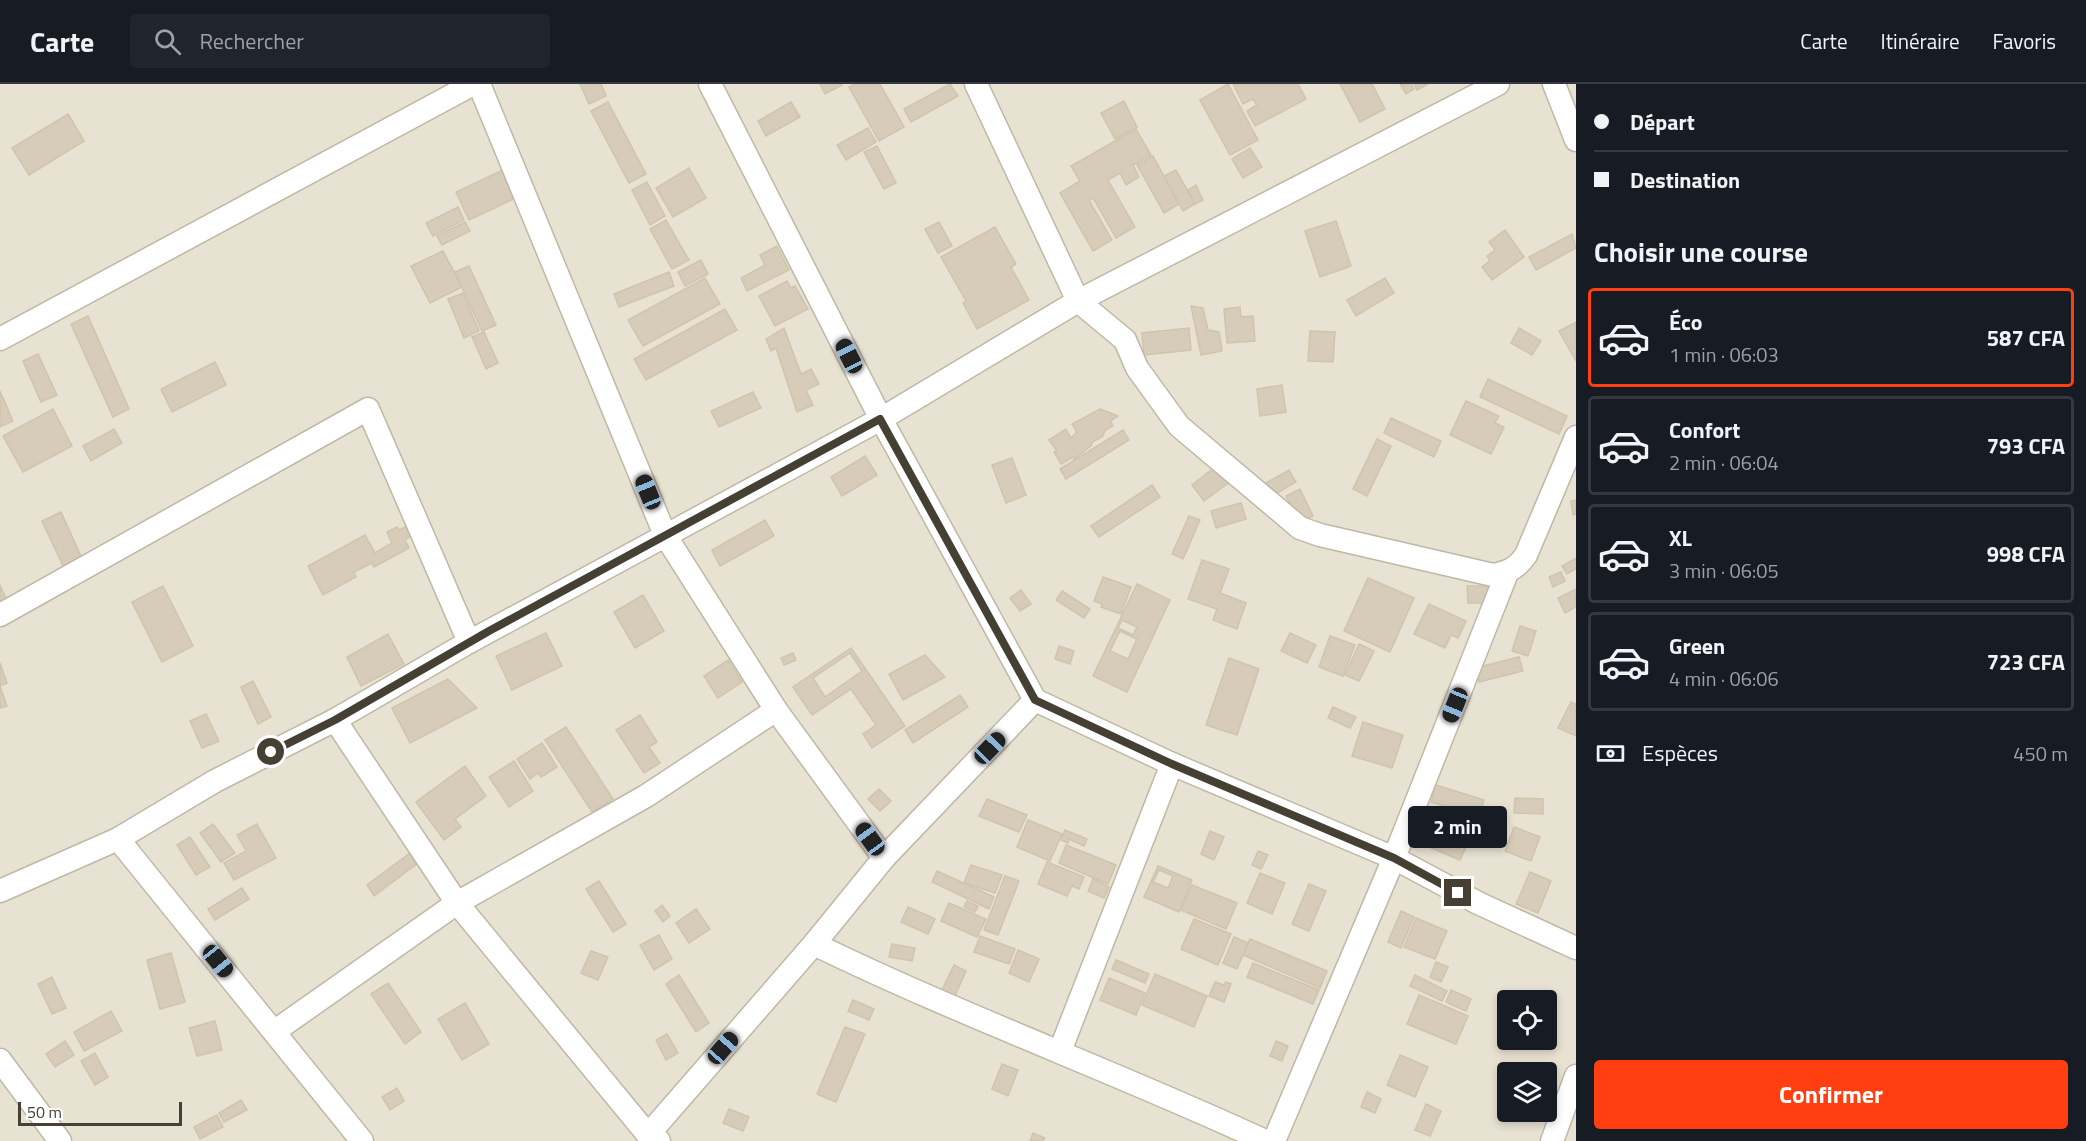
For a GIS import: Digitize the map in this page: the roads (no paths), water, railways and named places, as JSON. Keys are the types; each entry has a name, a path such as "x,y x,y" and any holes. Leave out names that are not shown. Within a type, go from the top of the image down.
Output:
{"street":[{"path":"0,339 473,84"},
{"path":"479,84 665,535 776,710 884,858"},
{"path":"710,84 880,419 1035,700 1172,764 1394,858 1458,893 1576,948"},
{"path":"976,84 1078,301 1125,340 1137,368 1179,426 1300,528 1320,535 1493,575 1507,573 1519,566 1526,555 1576,437"},
{"path":"0,891 118,839 215,781 335,720 469,642 880,419 1078,301 1498,84"},
{"path":"1554,84 1576,140"},
{"path":"0,615 368,409 469,642"},
{"path":"1274,1141 1394,858 1507,573"},
{"path":"335,720 457,903 653,1138 884,858 1035,700"},
{"path":"275,1031 457,903 646,796 776,710"},
{"path":"1060,1051 1172,764"},
{"path":"118,839 362,1141"},
{"path":"814,944 881,977 1060,1051 1265,1141"},
{"path":"0,1060 60,1141"},
{"path":"1552,1141 1576,1076"}]}
